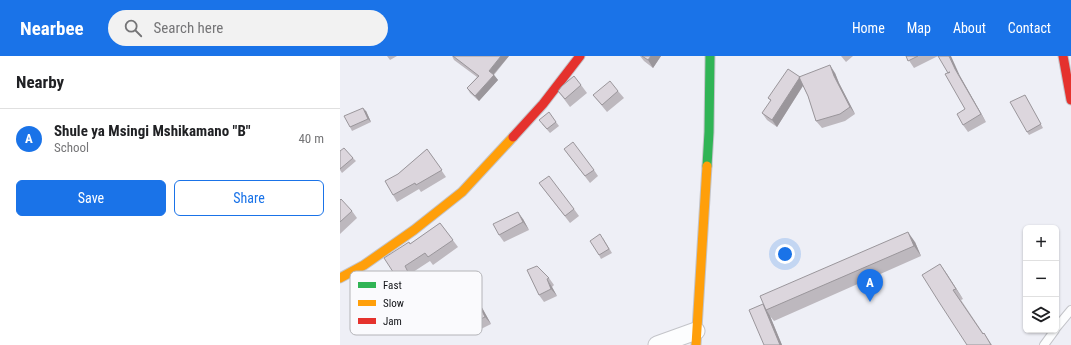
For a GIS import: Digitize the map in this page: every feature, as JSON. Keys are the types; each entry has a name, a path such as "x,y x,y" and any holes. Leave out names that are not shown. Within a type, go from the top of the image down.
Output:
{"street":[{"path":"353,271 414,230 462,192 542,104 580,56"},
{"path":"657,345 696,338 706,194 709,132 710,56"},
{"path":"1063,56 1071,100"},
{"path":"340,278 350,273"}],"lane":[{"path":"1059,324 1071,310"},
{"path":"1044,345 1052,333"}],"building":[{"path":"453,56 501,56 489,71 494,75 475,96 467,88 479,76"},
{"path":"642,56 651,56 648,60"},
{"path":"906,56 918,56 908,61"},
{"path":"938,56 949,56 981,114 963,125 957,114 965,109 945,74 948,73"},
{"path":"830,65 850,107 840,114 816,121 808,96 799,77"},
{"path":"788,69 800,77 772,120 762,113 771,100 768,98"},
{"path":"574,76 581,85 565,99 558,91"},
{"path":"610,81 618,91 602,105 593,95"},
{"path":"1025,95 1041,124 1027,132 1010,102"},
{"path":"363,108 368,119 350,127 344,116"},
{"path":"549,112 556,122 547,129 539,120"},
{"path":"573,142 594,170 585,176 564,149"},
{"path":"344,148 353,158 340,169 340,151"},
{"path":"427,149 442,170 416,185 415,183 393,195 385,181 398,174"},
{"path":"549,176 574,209 565,216 539,183"},
{"path":"341,199 352,211 340,222 340,200"},
{"path":"518,212 523,222 499,235 493,224"},
{"path":"440,223 453,240 428,257 425,253 405,266 408,271 392,271 384,258 409,242 410,244"},
{"path":"908,232 914,246 766,310 760,296"},
{"path":"600,234 609,249 599,255 590,241"},
{"path":"940,264 956,289 953,290 991,345 967,345 922,275"},
{"path":"537,266 549,278 547,279 551,289 539,295 527,270"},
{"path":"763,304 780,345 764,345 749,310"},
{"path":"482,311 485,317 482,318"}],"traffic: fast":[{"path":"707,166 710,56"}],"traffic: slow":[{"path":"353,271 414,230 462,192 513,137"},
{"path":"696,345 707,166"},
{"path":"340,278 350,273"}],"traffic: jam":[{"path":"513,137 543,104 580,56"},
{"path":"1063,56 1071,100"}],"place":[{"name":"Shule ya Msingi Mshikamano \"B\"","path":"870,302"}]}
